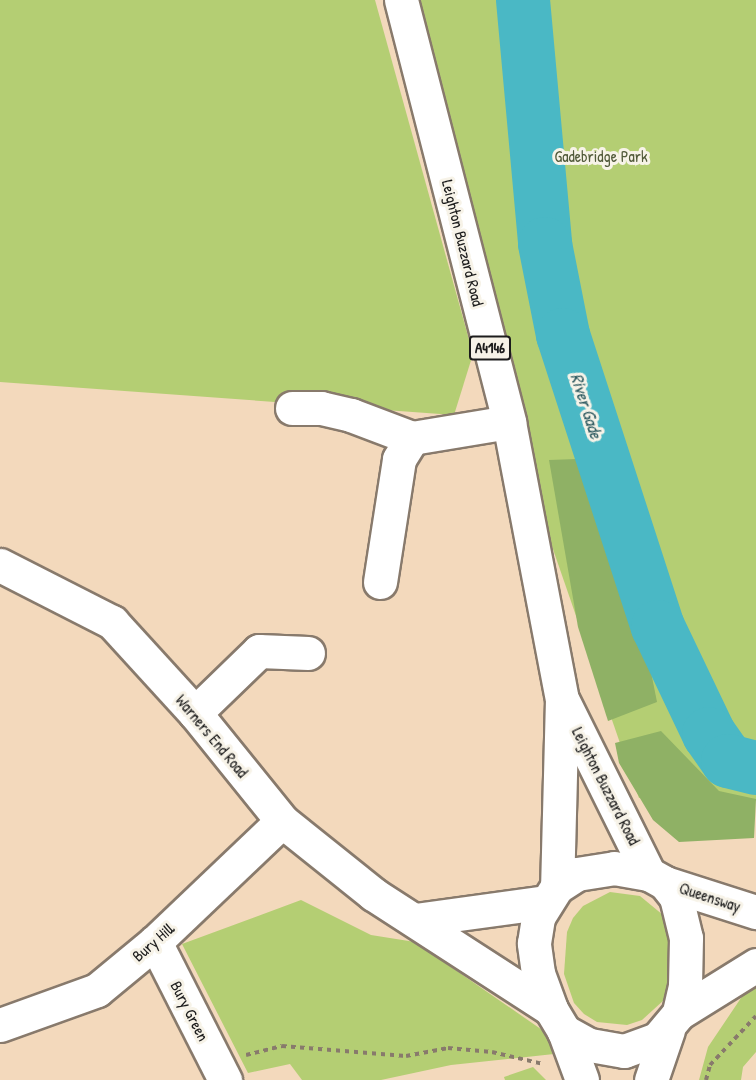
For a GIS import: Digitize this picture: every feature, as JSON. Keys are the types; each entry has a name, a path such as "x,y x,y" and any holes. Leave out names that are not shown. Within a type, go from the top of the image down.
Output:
{"main road":[{"name":"Leighton Buzzard Road","path":"401,0 509,422 562,699 551,895"},
{"path":"292,408 321,408 351,415 412,438 509,422"},
{"path":"380,582 399,459 412,438"},
{"name":"Warners End Road","path":"0,566 112,622 195,713 282,821 373,894 416,920 557,1020"},
{"path":"195,713 259,651 308,653"},
{"name":"Leighton Buzzard Road","path":"562,699 657,878"},
{"name":"Bury Hill","path":"0,1025 97,990 155,942 282,821"},
{"path":"581,1076 538,973 534,944 538,917 551,895 577,874 596,868 632,869 657,878 676,897 686,938 685,986 651,1080"},
{"name":"Queensway","path":"657,878 756,912"},
{"path":"416,920 551,895"},
{"name":"Bury Green","path":"155,942 220,1071"},
{"path":"557,1020 589,1045 624,1050 641,1047 756,965"}],"path":[{"path":"706,1080 710,1065 756,1016"},
{"path":"220,1071 282,1046 406,1056 448,1048 492,1052 581,1076"}],"green space":[{"path":"0,0 375,0 473,354 454,415 0,382"},
{"name":"Gadebridge Park","path":"401,0 756,0 756,801 639,798 509,422"},
{"path":"577,459 649,662 657,702 608,721 578,627 549,460"},
{"path":"661,731 719,791 756,799 754,838 679,842 653,820 619,763 615,743"},
{"path":"610,892 640,896 663,915 670,928 670,986 664,1000 642,1020 627,1025 597,1022 584,1014 574,1003 564,974 567,932 573,918 583,906"},
{"path":"301,900 371,935 415,942 548,1034 554,1054 451,1065 381,1080 302,1080 290,1064 248,1073 182,944"},
{"path":"756,988 756,1052 743,1067 741,1080 699,1080 708,1047 743,995"},
{"path":"533,1067 546,1080 505,1080 504,1077"}],"waterway":[{"name":"River Gade","path":"523,0 545,244 563,335 658,627 709,734 728,761 756,768"}]}
